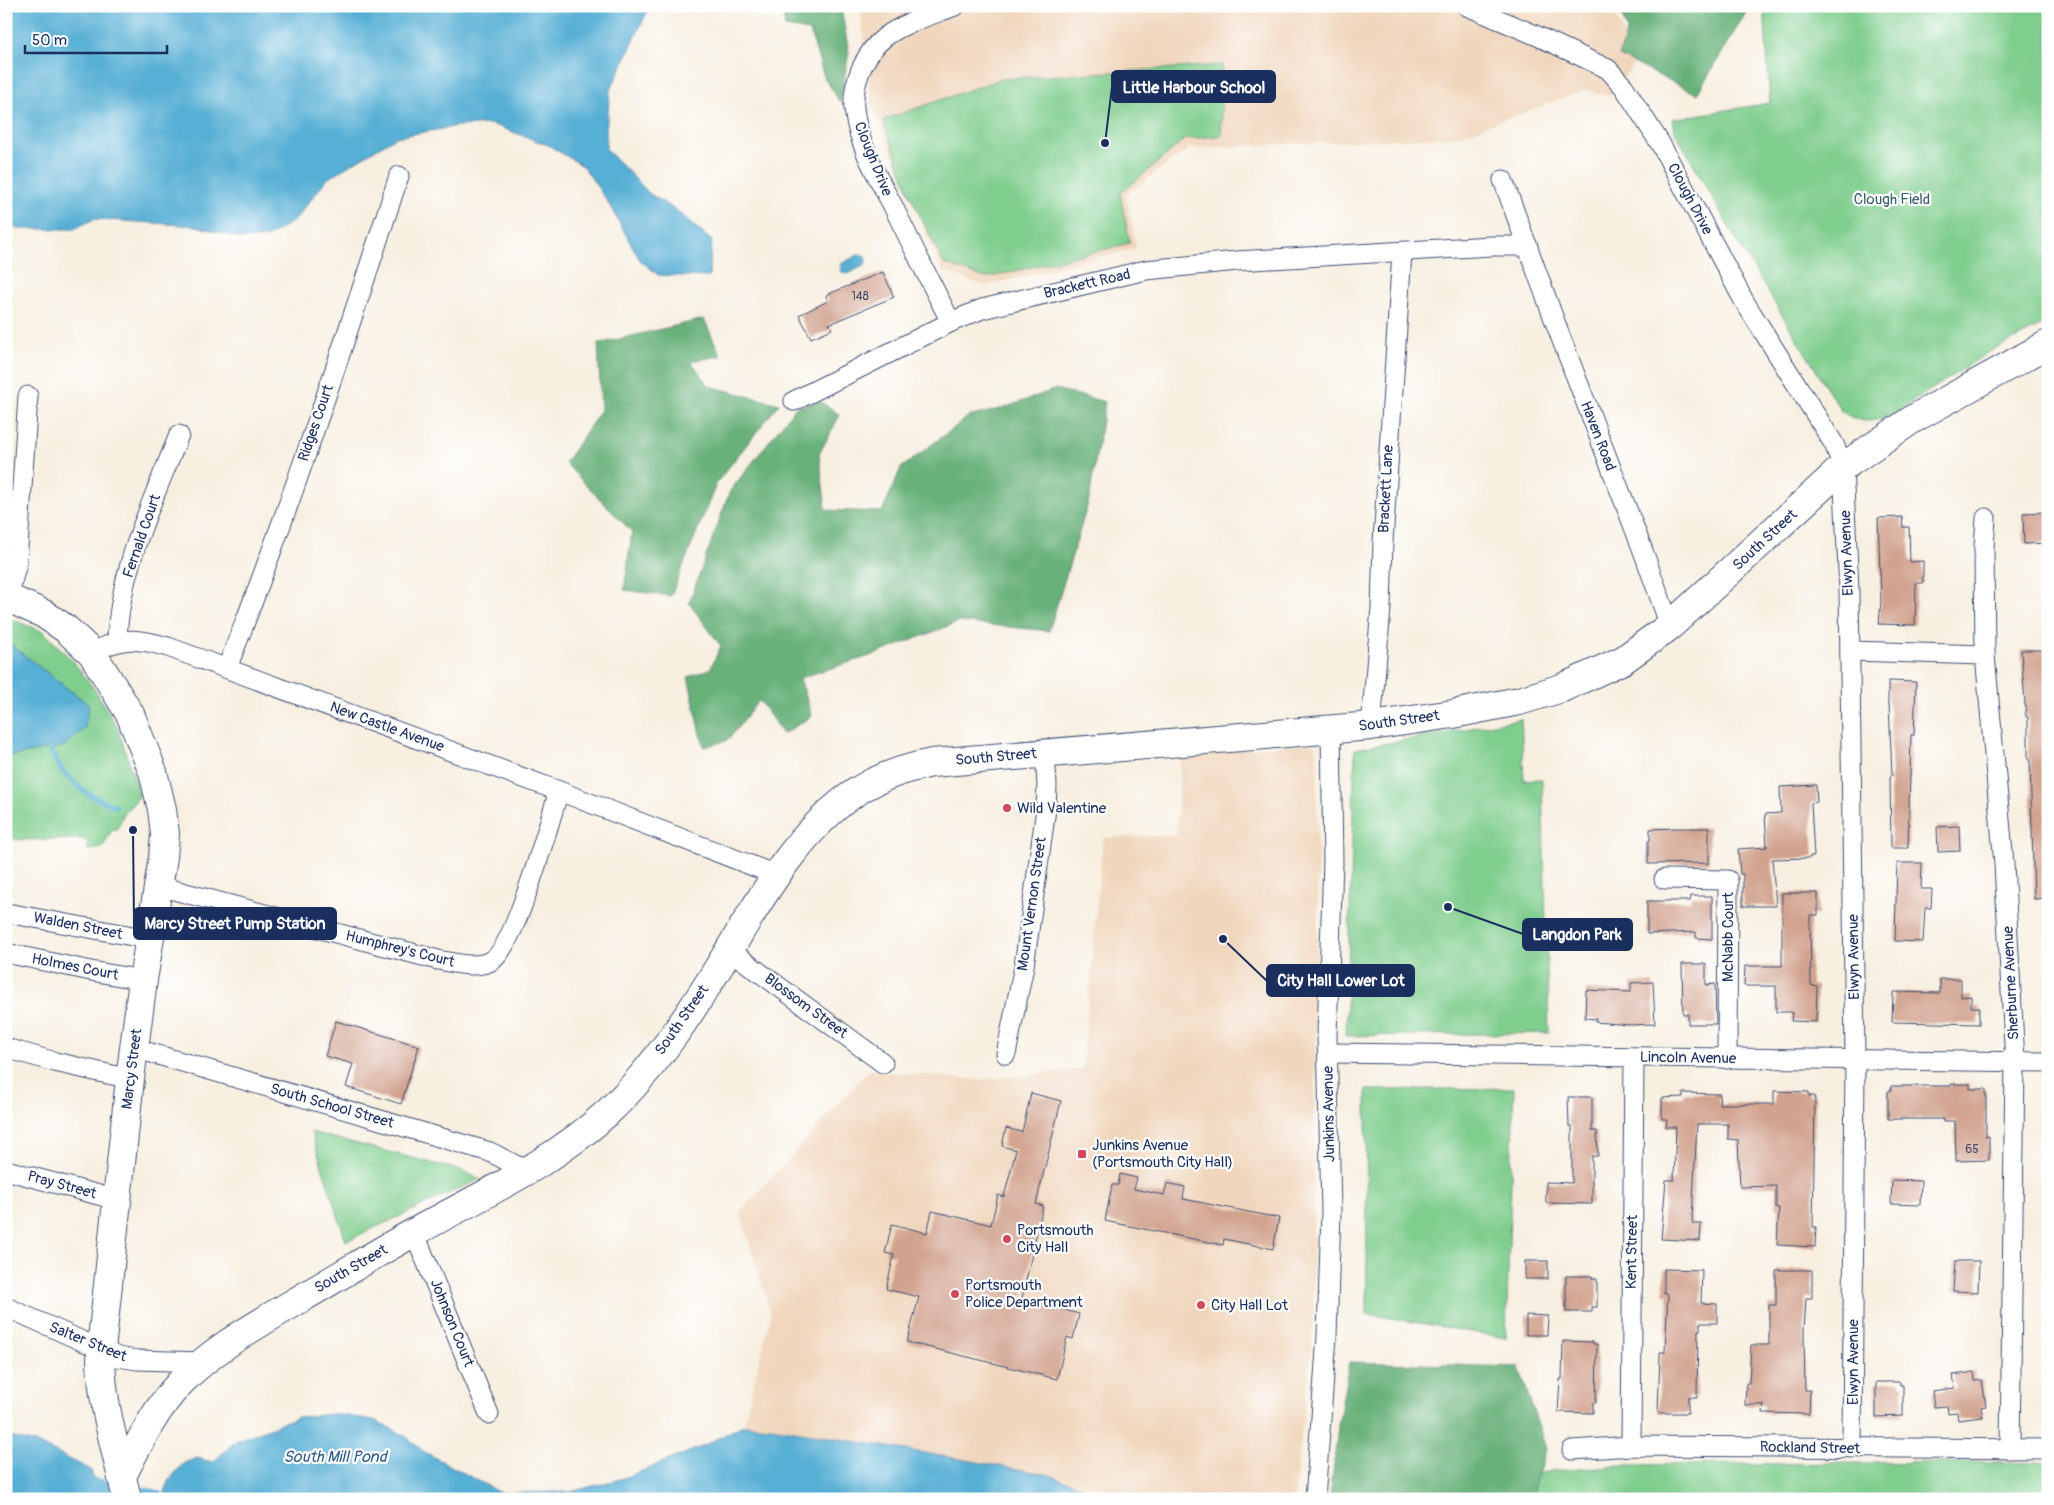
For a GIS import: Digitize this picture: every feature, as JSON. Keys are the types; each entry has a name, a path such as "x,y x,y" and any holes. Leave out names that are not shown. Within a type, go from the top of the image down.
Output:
{"street":[{"name":"Clough Drive","path":"951,322 876,172 856,122 854,105 856,84 862,66 884,37 900,28 955,6"},
{"name":"Clough Drive","path":"1467,6 1587,58 1608,69 1624,87 1660,143 1744,301 1834,444 1844,467"},
{"name":"Ridges Court","path":"227,668 293,488 399,176"},
{"name":"Haven Road","path":"1503,180 1564,348 1642,548 1670,626"},
{"path":"1402,252 1491,246 1528,246"},
{"name":"Brackett Road","path":"794,401 951,322 982,309 1146,270 1237,261 1402,252"},
{"name":"Brackett Lane","path":"1371,726 1378,652 1384,522 1402,252"},
{"name":"South Street","path":"124,1486 152,1421 164,1402 180,1383 203,1362 259,1323 414,1232 527,1171 568,1146 621,1099 665,1046 776,875 828,814 847,798 886,775 932,762 1371,726 1453,714 1519,701 1562,688 1623,660 1670,626 1844,467 1920,415 2048,344"},
{"path":"28,396 16,563 7,597 44,614 66,629 92,653"},
{"name":"Fernald Court","path":"117,641 119,616 135,551 179,435"},
{"name":"Elwyn Avenue","path":"1844,467 1850,651 1854,1059 1852,1448"},
{"name":"Sherburne Avenue","path":"1986,518 1984,547 1986,655 2004,864 2015,1062 2010,1449"},
{"name":"New Castle Avenue","path":"92,653 117,641 134,639 146,641 227,668 559,791 776,875"},
{"path":"1850,651 1986,655"},
{"name":"Marcy Street","path":"92,653 130,714 153,772 162,809 164,834 159,886 149,939 130,1079 101,1350 102,1388 105,1410 124,1486"},
{"name":"Junkins Avenue","path":"1315,1499 1328,1326 1331,1212 1328,1053 1333,862 1331,730"},
{"name":"Mount Vernon Street","path":"1006,1054 1024,966 1046,809 1045,753"},
{"name":"Humphrey's Court","path":"159,886 438,960 466,965 482,965 493,960 506,944 517,920 559,791"},
{"name":"McNabb Court","path":"1664,879 1728,880 1727,1059"},
{"name":"Walden Street","path":"7,913 149,939"},
{"name":"Blossom Street","path":"729,950 883,1063"},
{"name":"Holmes Court","path":"6,953 143,980"},
{"path":"6,1048 55,1062 130,1079"},
{"name":"South School Street","path":"134,1048 490,1152 527,1171"},
{"name":"Lincoln Avenue","path":"1328,1053 2048,1062"},
{"name":"Kent Street","path":"1632,1446 1634,1058"},
{"name":"Pray Street","path":"6,1170 117,1200"},
{"name":"Johnson Court","path":"414,1232 489,1414"},
{"name":"Salter Street","path":"6,1307 118,1357 137,1360 203,1362"},
{"name":"Rockland Street","path":"1572,1450 1632,1446 2048,1450"}],"shaded area":[{"path":"860,6 1611,6 1636,61 1610,96 1586,90 1456,137 1189,148 1126,195 1136,248 985,286 942,271 871,103"},
{"path":"1313,743 1317,758 1318,907 1313,1335 1294,1499 1116,1499 1047,1474 771,1427 743,1425 771,1314 740,1212 869,1070 977,1080 1082,1070 1103,838 1176,835 1181,754"}],"green space":[{"path":"782,6 849,6 842,14 849,52 840,102 824,77 810,31 785,27"},
{"path":"1618,6 1750,6 1697,94 1619,56 1627,30"},
{"name":"Clough Field","path":"1764,6 2048,6 2048,322 1989,352 1889,417 1864,421 1853,418 1841,411 1741,248 1674,130 1672,119 1770,103"},
{"path":"1222,65 1221,136 1185,139 1120,194 1130,243 986,278 944,264 910,195 883,120 1001,79"},
{"path":"704,319 721,356 691,361 709,386 779,404 717,482 671,596 624,590 632,532 565,463 601,410 598,344"},
{"path":"1056,389 1105,402 1089,500 1049,631 959,622 873,655 800,678 812,716 783,734 759,700 728,740 704,747 688,677 710,669 721,646 689,603 730,491 796,407 820,401 840,415 819,454 826,510 882,512 901,468 968,417 1004,408"},
{"path":"6,617 44,632 73,661 97,693 118,729 140,796 124,813 117,829 112,830 102,848 88,850 87,842 83,839 25,840 6,838 6,757 64,746 89,705 6,641"},
{"path":"1521,719 1524,780 1542,779 1549,1033 1346,1036 1355,749"},
{"path":"1514,1088 1506,1338 1367,1314 1366,1090"},
{"path":"311,1132 463,1171 480,1179 346,1241"},
{"path":"1349,1362 1519,1367 1546,1449 1531,1496 1519,1499 1330,1499 1338,1426"},
{"path":"2048,1463 2048,1499 1519,1499 1531,1496 1538,1473 1620,1465"}],"water":[{"path":"6,6 650,6 610,91 606,149 650,194 677,211 712,241 709,277 658,275 640,260 607,201 583,166 548,145 491,124 458,126 396,137 327,179 295,220 268,237 243,239 196,226 94,219 74,229 20,229 6,224"},
{"path":"860,254 867,257 865,265 848,274 840,271 841,264"},
{"path":"6,641 89,705 85,728 64,746 6,757"},
{"name":"South Mill Pond","path":"335,1414 374,1420 404,1435 423,1451 501,1493 570,1492 624,1478 699,1448 743,1425 771,1427 1047,1474 1116,1499 163,1499 168,1481 184,1463 197,1458 213,1462 236,1441 297,1417"},
{"path":"6,1436 39,1444 91,1470 99,1499 6,1499"}],"building":[{"path":"883,272 894,297 829,324 832,329 811,338 799,315 828,301 826,295"},
{"path":"2048,512 2048,543 2024,544 2023,513"},
{"path":"1902,517 1903,527 1909,527 1910,562 1923,561 1923,583 1916,583 1915,625 1879,624 1881,601 1878,518"},
{"path":"2021,650 2048,650 2048,898 2034,899 2028,717 2026,717"},
{"path":"1888,681 1916,682 1914,735 1911,735 1908,848 1891,848 1890,776 1892,776"},
{"path":"1816,785 1817,802 1811,803 1814,856 1810,856 1810,858 1772,859 1776,906 1743,906 1743,874 1740,874 1738,849 1767,847 1765,814 1781,813 1780,787"},
{"path":"1959,826 1960,851 1938,852 1937,827"},
{"path":"1709,828 1709,863 1648,864 1650,829"},
{"path":"1897,863 1922,863 1921,889 1932,889 1931,908 1925,908 1923,942 1895,941"},
{"path":"1782,893 1818,893 1818,915 1810,915 1811,985 1817,986 1816,1022 1791,1021 1792,1012 1776,1012 1776,986 1744,986 1745,966 1782,966"},
{"path":"1691,896 1712,896 1712,939 1696,938 1696,932 1647,934 1647,901 1690,901"},
{"path":"1682,964 1706,964 1706,985 1715,984 1716,1024 1688,1024 1688,1014 1683,1014"},
{"path":"1940,979 1961,979 1961,997 1971,996 1971,1007 1979,1007 1979,1024 1892,1022 1893,992 1940,993"},
{"path":"1653,982 1655,1024 1630,1025 1595,1022 1596,1019 1585,1018 1586,990 1631,992 1631,983"},
{"path":"336,1021 419,1046 401,1104 346,1087 353,1064 325,1056"},
{"path":"1951,1084 1970,1084 1970,1089 1986,1089 1986,1137 1989,1136 1989,1160 1956,1161 1955,1121 1943,1121 1943,1119 1888,1119 1888,1091 1891,1091 1891,1086 1951,1086"},
{"path":"1774,1091 1809,1092 1809,1096 1815,1096 1813,1227 1816,1227 1815,1247 1777,1245 1779,1208 1776,1208 1776,1186 1740,1187 1738,1140 1728,1139 1728,1124 1697,1124 1692,1219 1693,1224 1701,1224 1700,1241 1661,1239 1666,1180 1674,1180 1676,1127 1666,1127 1667,1119 1662,1119 1662,1098 1683,1097 1683,1093 1720,1094 1719,1104 1774,1104"},
{"name":"Portsmouth Police Department","path":"1031,1093 1061,1101 1036,1204 1043,1206 1022,1298 1079,1314 1073,1339 1067,1337 1057,1379 907,1342 919,1297 886,1289 894,1255 885,1253 892,1224 927,1233 932,1211 991,1225 998,1195 1004,1197 1016,1150 1002,1146 1006,1128 1022,1132"},
{"path":"1568,1097 1592,1097 1592,1131 1597,1131 1598,1156 1592,1156 1592,1204 1546,1203 1546,1182 1572,1183 1572,1126 1569,1126"},
{"path":"1120,1174 1137,1178 1134,1189 1164,1195 1167,1183 1185,1187 1183,1199 1279,1218 1273,1249 1224,1239 1223,1245 1105,1221 1112,1185 1118,1185"},
{"path":"1892,1180 1921,1181 1920,1205 1891,1204"},
{"path":"1525,1261 1548,1261 1548,1279 1525,1279"},
{"path":"1955,1261 1979,1261 1978,1292 1953,1291"},
{"path":"1664,1269 1702,1270 1701,1303 1717,1304 1717,1323 1700,1323 1700,1330 1698,1330 1697,1397 1688,1397 1688,1413 1658,1413 1660,1352 1665,1352 1668,1294 1664,1294"},
{"path":"1776,1270 1812,1270 1812,1298 1806,1298 1804,1331 1805,1390 1810,1390 1809,1414 1763,1413 1764,1405 1745,1405 1746,1383 1749,1383 1751,1345 1769,1345 1769,1305 1776,1305"},
{"path":"1566,1276 1592,1276 1592,1279 1597,1279 1597,1307 1592,1307 1592,1312 1566,1312"},
{"path":"1526,1315 1548,1316 1547,1335 1526,1335"},
{"path":"1563,1341 1593,1342 1593,1344 1597,1344 1596,1403 1593,1403 1593,1413 1558,1412 1560,1379 1562,1379"},
{"path":"1974,1372 1975,1381 1982,1380 1986,1406 1981,1407 1983,1417 1958,1420 1957,1412 1948,1413 1947,1406 1934,1407 1932,1391 1955,1388 1953,1375"},
{"path":"1876,1382 1900,1382 1900,1385 1903,1385 1903,1416 1876,1417"}],"waterway":[{"path":"50,749 62,769 76,785 93,797 115,806"},
{"path":"95,1488 154,1499"}],"place":[{"name":"Little Harbour School","path":"1105,143"},
{"name":"Wild Valentine","path":"1007,808"},
{"name":"Marcy Street Pump Station","path":"133,830"},
{"name":"Langdon Park","path":"1448,907"},
{"name":"City Hall Lower Lot","path":"1223,939"},
{"name":"Junkins Avenue (Portsmouth City Hall)","path":"1082,1154"},
{"name":"Portsmouth City Hall","path":"1007,1239"},
{"name":"Portsmouth Police Department","path":"955,1294"},
{"name":"City Hall Lot","path":"1201,1305"}]}
